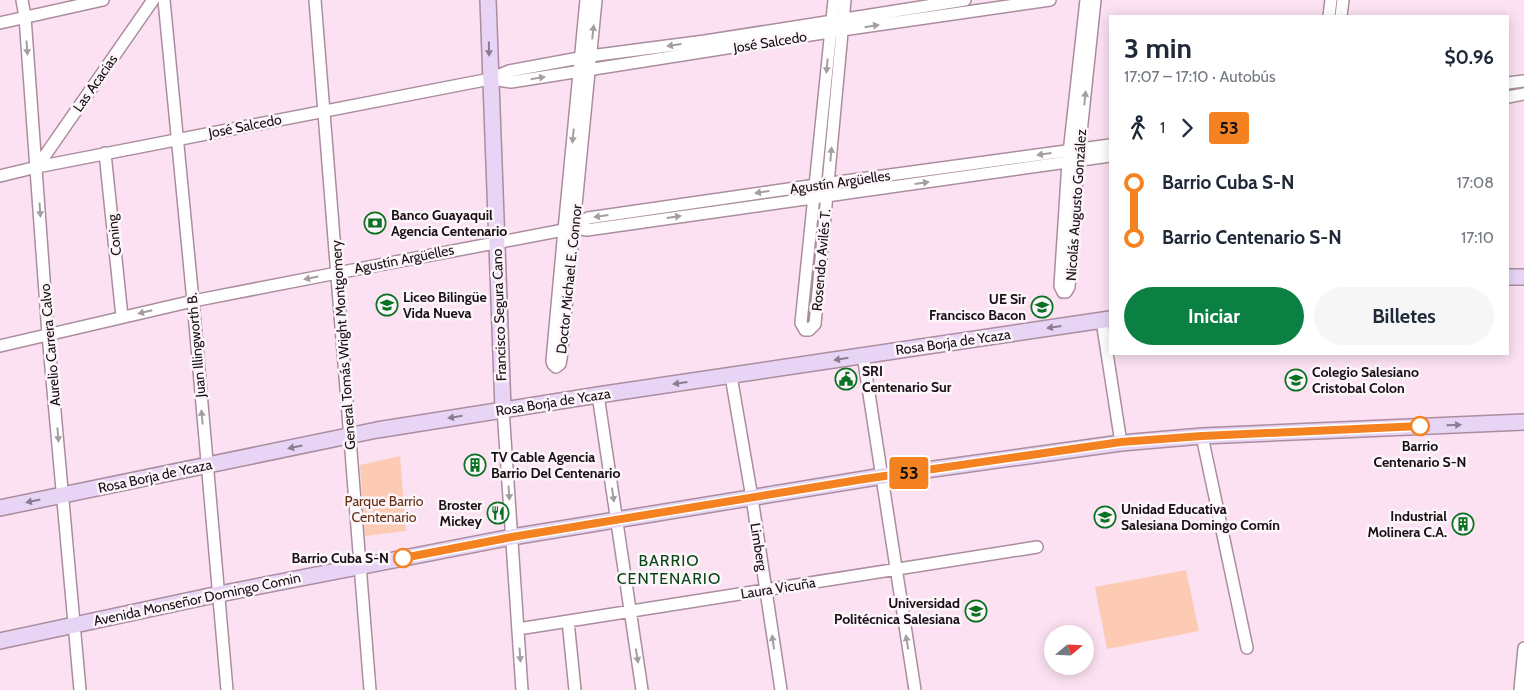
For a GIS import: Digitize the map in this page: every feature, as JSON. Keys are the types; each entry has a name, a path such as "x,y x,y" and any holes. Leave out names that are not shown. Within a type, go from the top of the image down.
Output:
{"main road":[{"name":"Francisco Segura Cano","path":"488,0 503,409"},
{"path":"1509,277 1524,277"},
{"name":"Rosa Borja de Ycaza","path":"0,508 377,430 503,409 1106,320"},
{"name":"Avenida Monseñor Domingo Comin","path":"0,641 219,594 512,537 883,476 1121,442 1202,436 1524,422"}],"street":[{"name":"Aurelio Carrera Calvo","path":"22,0 25,17 48,334 80,690"},
{"path":"0,23 103,0"},
{"name":"Las Acacias","path":"36,167 154,0"},
{"name":"Juan Illingworth B.","path":"164,0 228,690"},
{"name":"General Tomás Wright Montgomery","path":"315,0 370,690"},
{"name":"Doctor Michael E. Connor","path":"586,0 586,57"},
{"name":"Doctor Michael E. Connor","path":"569,229 552,361 556,367 560,364 569,229 584,70 596,0"},
{"name":"Rosendo Avilés T.","path":"834,0 837,26 829,183 815,324 809,330 805,330 801,323 816,185 837,26 846,0"},
{"name":"José Salcedo","path":"490,79 511,82 706,53 965,0"},
{"name":"José Salcedo","path":"0,176 106,153 490,79 509,71 586,57 705,40 837,26 970,6 1050,0"},
{"name":"Nicolás Augusto González","path":"1086,0 1074,156 1069,290 1063,292 1060,286 1074,156 1095,0"},
{"path":"1329,15 1331,0"},
{"path":"1341,15 1343,0"},
{"path":"705,40 706,53"},
{"path":"1509,83 1524,81"},
{"path":"1509,97 1524,94"},
{"name":"Agustín Argüelles","path":"1074,156 1109,145"},
{"name":"Coning","path":"106,153 122,318"},
{"name":"Agustín Argüelles","path":"0,346 193,301 497,241 569,229 587,230 815,198 944,174 1074,156 1109,156"},
{"name":"Agustín Argüelles","path":"569,229 588,218 829,183 944,174"},
{"path":"692,203 693,215"},
{"path":"1106,320 1109,344"},
{"path":"863,355 915,690"},
{"path":"1110,355 1121,442"},
{"name":"Limberg","path":"731,376 752,498 780,690"},
{"path":"598,395 642,690"},
{"name":"Francisco Segura Cano","path":"503,409 522,690"},
{"path":"1202,436 1247,648"},
{"name":"Laura Vicuña","path":"518,629 1037,547"},
{"path":"568,621 575,690"},
{"path":"1520,690 1524,648"}],"green space":[{"name":"Parque Barrio Centenario","path":"400,456 406,531 365,536 360,465"},
{"path":"1186,570 1199,631 1107,649 1095,587"}],"bus line":[{"name":"53","path":"403,558 512,537 864,479 1121,442 1202,436 1420,426"}],"place":[{"name":"Banco Guayaquil Agencia Centenario","path":"375,223"},
{"name":"Liceo Bilingüe Vida Nueva","path":"387,305"},
{"name":"UE Sir Francisco Bacon","path":"1042,307"},
{"name":"SRI Centenario Sur","path":"846,379"},
{"name":"Colegio Salesiano Cristobal Colon","path":"1296,380"},
{"name":"Barrio Centenario S-N","path":"1420,426"},
{"name":"TV Cable Agencia Barrio Del Centenario","path":"475,465"},
{"name":"Broster Mickey","path":"498,513"},
{"name":"Unidad Educativa Salesiana Domingo Comín","path":"1105,517"},
{"name":"Industrial Molinera C.A.","path":"1463,524"},
{"name":"Barrio Cuba S-N","path":"403,558"},
{"name":"Universidad Politécnica Salesiana","path":"976,611"}],"district":[{"name":"BARRIO CENTENARIO","path":"669,569"}]}
